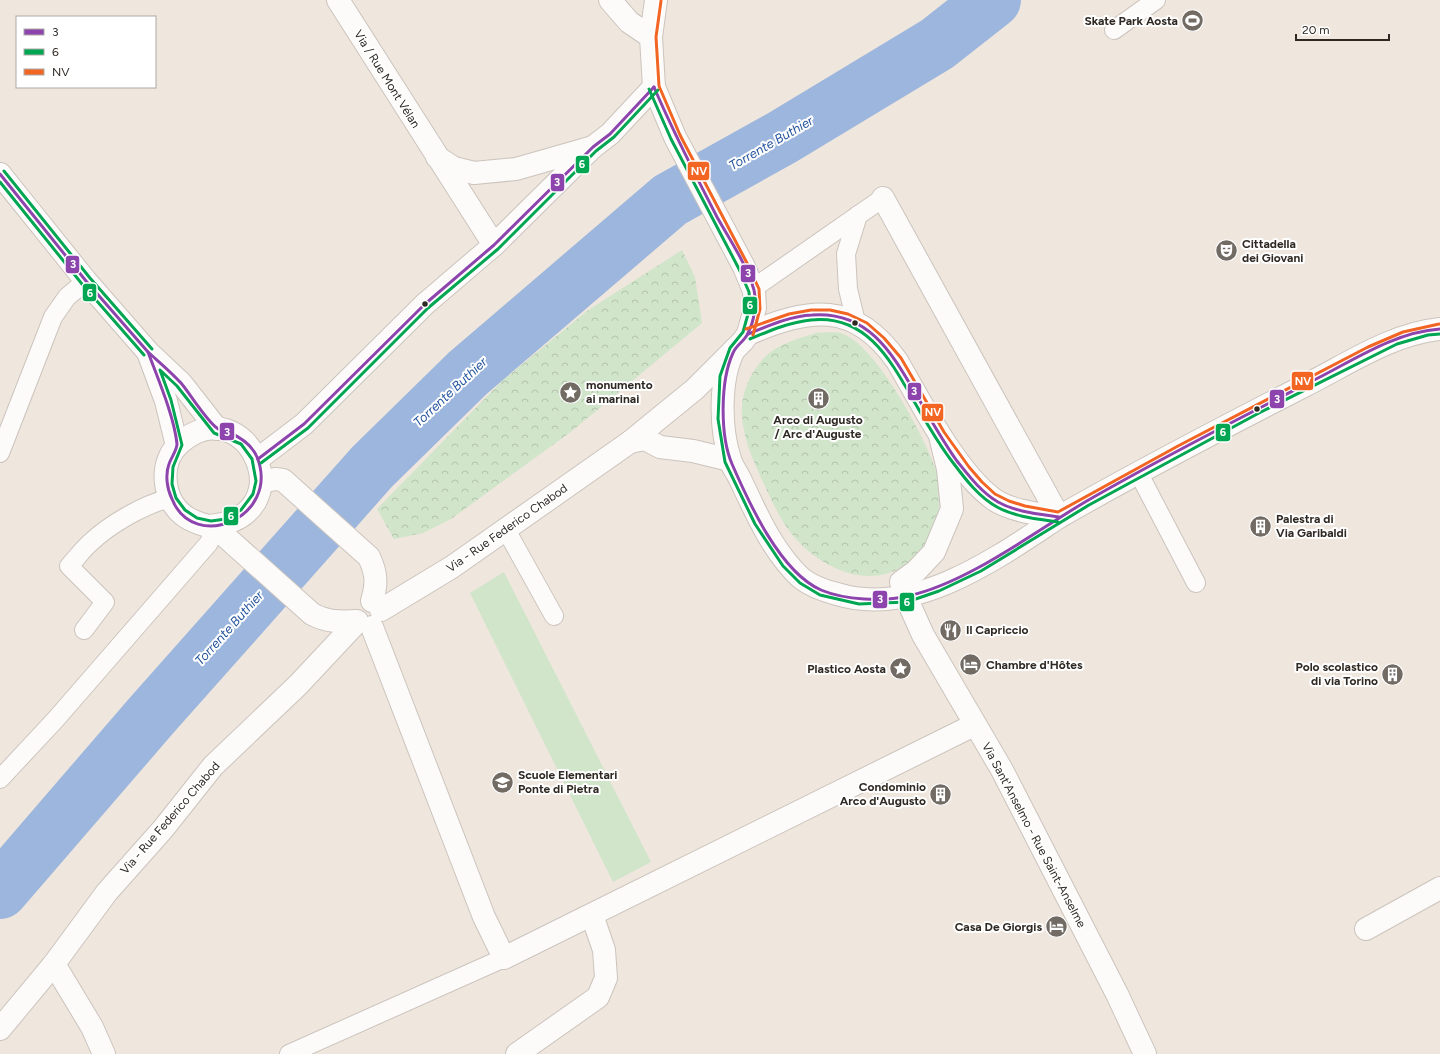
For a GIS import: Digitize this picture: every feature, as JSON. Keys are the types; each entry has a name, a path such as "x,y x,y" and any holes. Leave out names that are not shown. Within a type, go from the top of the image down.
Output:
{"street":[{"name":"Via / Rue Mont Vélan","path":"338,0 436,157 494,245"},
{"path":"610,0 629,22 651,38"},
{"path":"658,5 651,38 654,88 675,137 744,267 754,291 755,308 741,342 726,370 723,399 723,419 730,460 760,522 787,563 803,579 822,590 859,599 906,597 937,587 978,567 1059,518 1257,409 1395,339 1427,330 1440,329"},
{"path":"258,459 304,424 426,304 494,245 592,148 610,134 654,88"},
{"path":"436,157 454,168 474,173 516,169 592,148"},
{"path":"0,174 86,282 148,352 181,383 218,430"},
{"path":"882,198 1059,518"},
{"path":"741,342 789,318 822,314 846,318 856,322 873,332 885,344 965,472 992,499 1024,512 1059,518"},
{"name":"Via - Rue Federico Chabod","path":"0,1029 54,964 107,892 163,829 213,766 368,616 452,567 630,442 695,389 741,342"},
{"path":"148,352 166,401 177,446"},
{"path":"218,531 225,525 238,519 250,509 258,496 261,482 258,459 242,438 231,432 203,430 188,436 177,446 169,458 166,471 166,485 170,498 176,509 197,523 218,531 312,614 322,620 339,622 368,616"},
{"name":"Via Sant'Anselmo - Rue Saint-Anselme","path":"938,431 948,469 952,509 934,552 916,570 901,582 923,635 974,725 1002,770 1114,988 1145,1054"},
{"path":"630,442 645,439 660,447 693,451 730,460"},
{"path":"261,482 276,479 283,480 369,557 376,571 377,584 368,616 484,917 504,958 974,725"},
{"path":"1366,929 1440,888"},
{"path":"517,1054 598,997 606,978 604,950 592,915"},
{"path":"54,964 92,1027 104,1054"}],"lane":[{"path":"1114,30 1156,0"},
{"path":"754,291 758,285 882,198"},
{"path":"856,322 848,289 846,254 858,215"},
{"path":"0,454 53,317 67,297 86,282"},
{"path":"1138,474 1196,583"},
{"path":"84,630 105,602 69,566 89,544 108,528 157,501 170,498"},
{"path":"506,528 554,616"},
{"path":"0,779 56,719 218,531"},
{"path":"289,1054 504,958"}],"green space":[{"path":"682,250 695,277 702,323 572,431 451,519 423,533 394,539 377,509 502,381 587,311"},
{"path":"833,332 843,334 856,342 870,355 897,393 909,414 929,452 937,473 940,487 940,500 936,521 931,534 923,547 908,563 889,573 875,576 847,572 820,560 808,551 792,535 778,513 759,473 745,435 742,404 747,385 756,368 769,353 775,349 788,342 816,333"},
{"path":"504,572 651,862 613,882 470,593"}],"waterway":[{"name":"Torrente Buthier","path":"0,891 151,716 372,467 468,373 670,200 783,137 937,44 993,0"}],"transit line":[{"name":"NV","path":"661,1 656,37 659,86 680,135 759,289 760,309 753,335"},
{"name":"3","path":"654,87 692,169 743,262 754,290 755,306 752,323 747,336 733,353 726,378 723,408 725,439 728,452 747,498 779,553 806,581 821,590 841,596 864,599 898,598 930,590 976,569 999,556 1085,502 1142,470 1362,354 1408,335 1440,329"},
{"name":"3","path":"258,459 304,424 425,304 494,245 593,147 610,134 654,87"},
{"name":"6","path":"649,89 671,139 739,269 749,292 750,307 743,332 730,348 720,376 718,419 725,462 755,524 783,566 800,583 820,595 859,604 907,602 939,591 981,571 1089,505 1259,413 1397,344 1428,335 1440,334"},
{"name":"6","path":"261,463 308,428 428,308 498,249 596,151 614,137 658,90"},
{"name":"6","path":"4,171 90,278 152,349"},
{"name":"3","path":"0,174 86,281 148,352"},
{"name":"6","path":"0,182 82,284 144,355"},
{"name":"NV","path":"746,329 789,314 811,310 830,310 848,314 867,323 884,338 901,358 944,432 969,467 982,482 995,494 1009,501 1025,506 1058,512 1178,446 1368,347 1403,332 1439,324"},
{"name":"3","path":"748,334 787,319 812,315 832,316 849,320 864,328 888,350 957,461 981,489 998,502 1012,508 1059,517"},
{"name":"6","path":"750,339 787,325 811,320 831,320 848,325 862,333 875,344 886,357 943,449 973,488 990,503 1011,513 1058,522"},
{"name":"3","path":"148,352 181,383 203,413 219,430 228,432 241,439 252,449 257,457 261,478 257,497 246,511 232,521 215,526 198,524 183,515 172,499 168,486 167,473 177,444 173,422 148,352"},
{"name":"6","path":"160,370 177,386 214,433 241,444 252,459 256,481 253,494 241,510 226,519 211,521 197,518 185,510 176,498 172,484 173,467 182,445 171,400 160,370"}],"place":[{"name":"Skate Park Aosta","path":"1193,21"},
{"name":"Cittadella dei Giovani","path":"1227,251"},
{"name":"monumento ai marinai","path":"571,392"},
{"name":"Arco di Augusto / Arc d'Auguste","path":"818,399"},
{"name":"Palestra di Via Garibaldi","path":"1260,526"},
{"name":"Il Capriccio","path":"951,630"},
{"name":"Chambre d'Hôtes","path":"970,665"},
{"name":"Plastico Aosta","path":"901,669"},
{"name":"Polo scolastico di via Torino","path":"1393,674"},
{"name":"Scuole Elementari Ponte di Pietra","path":"502,782"},
{"name":"Condominio Arco d'Augusto","path":"941,794"},
{"name":"Casa De Giorgis","path":"1057,927"}]}
